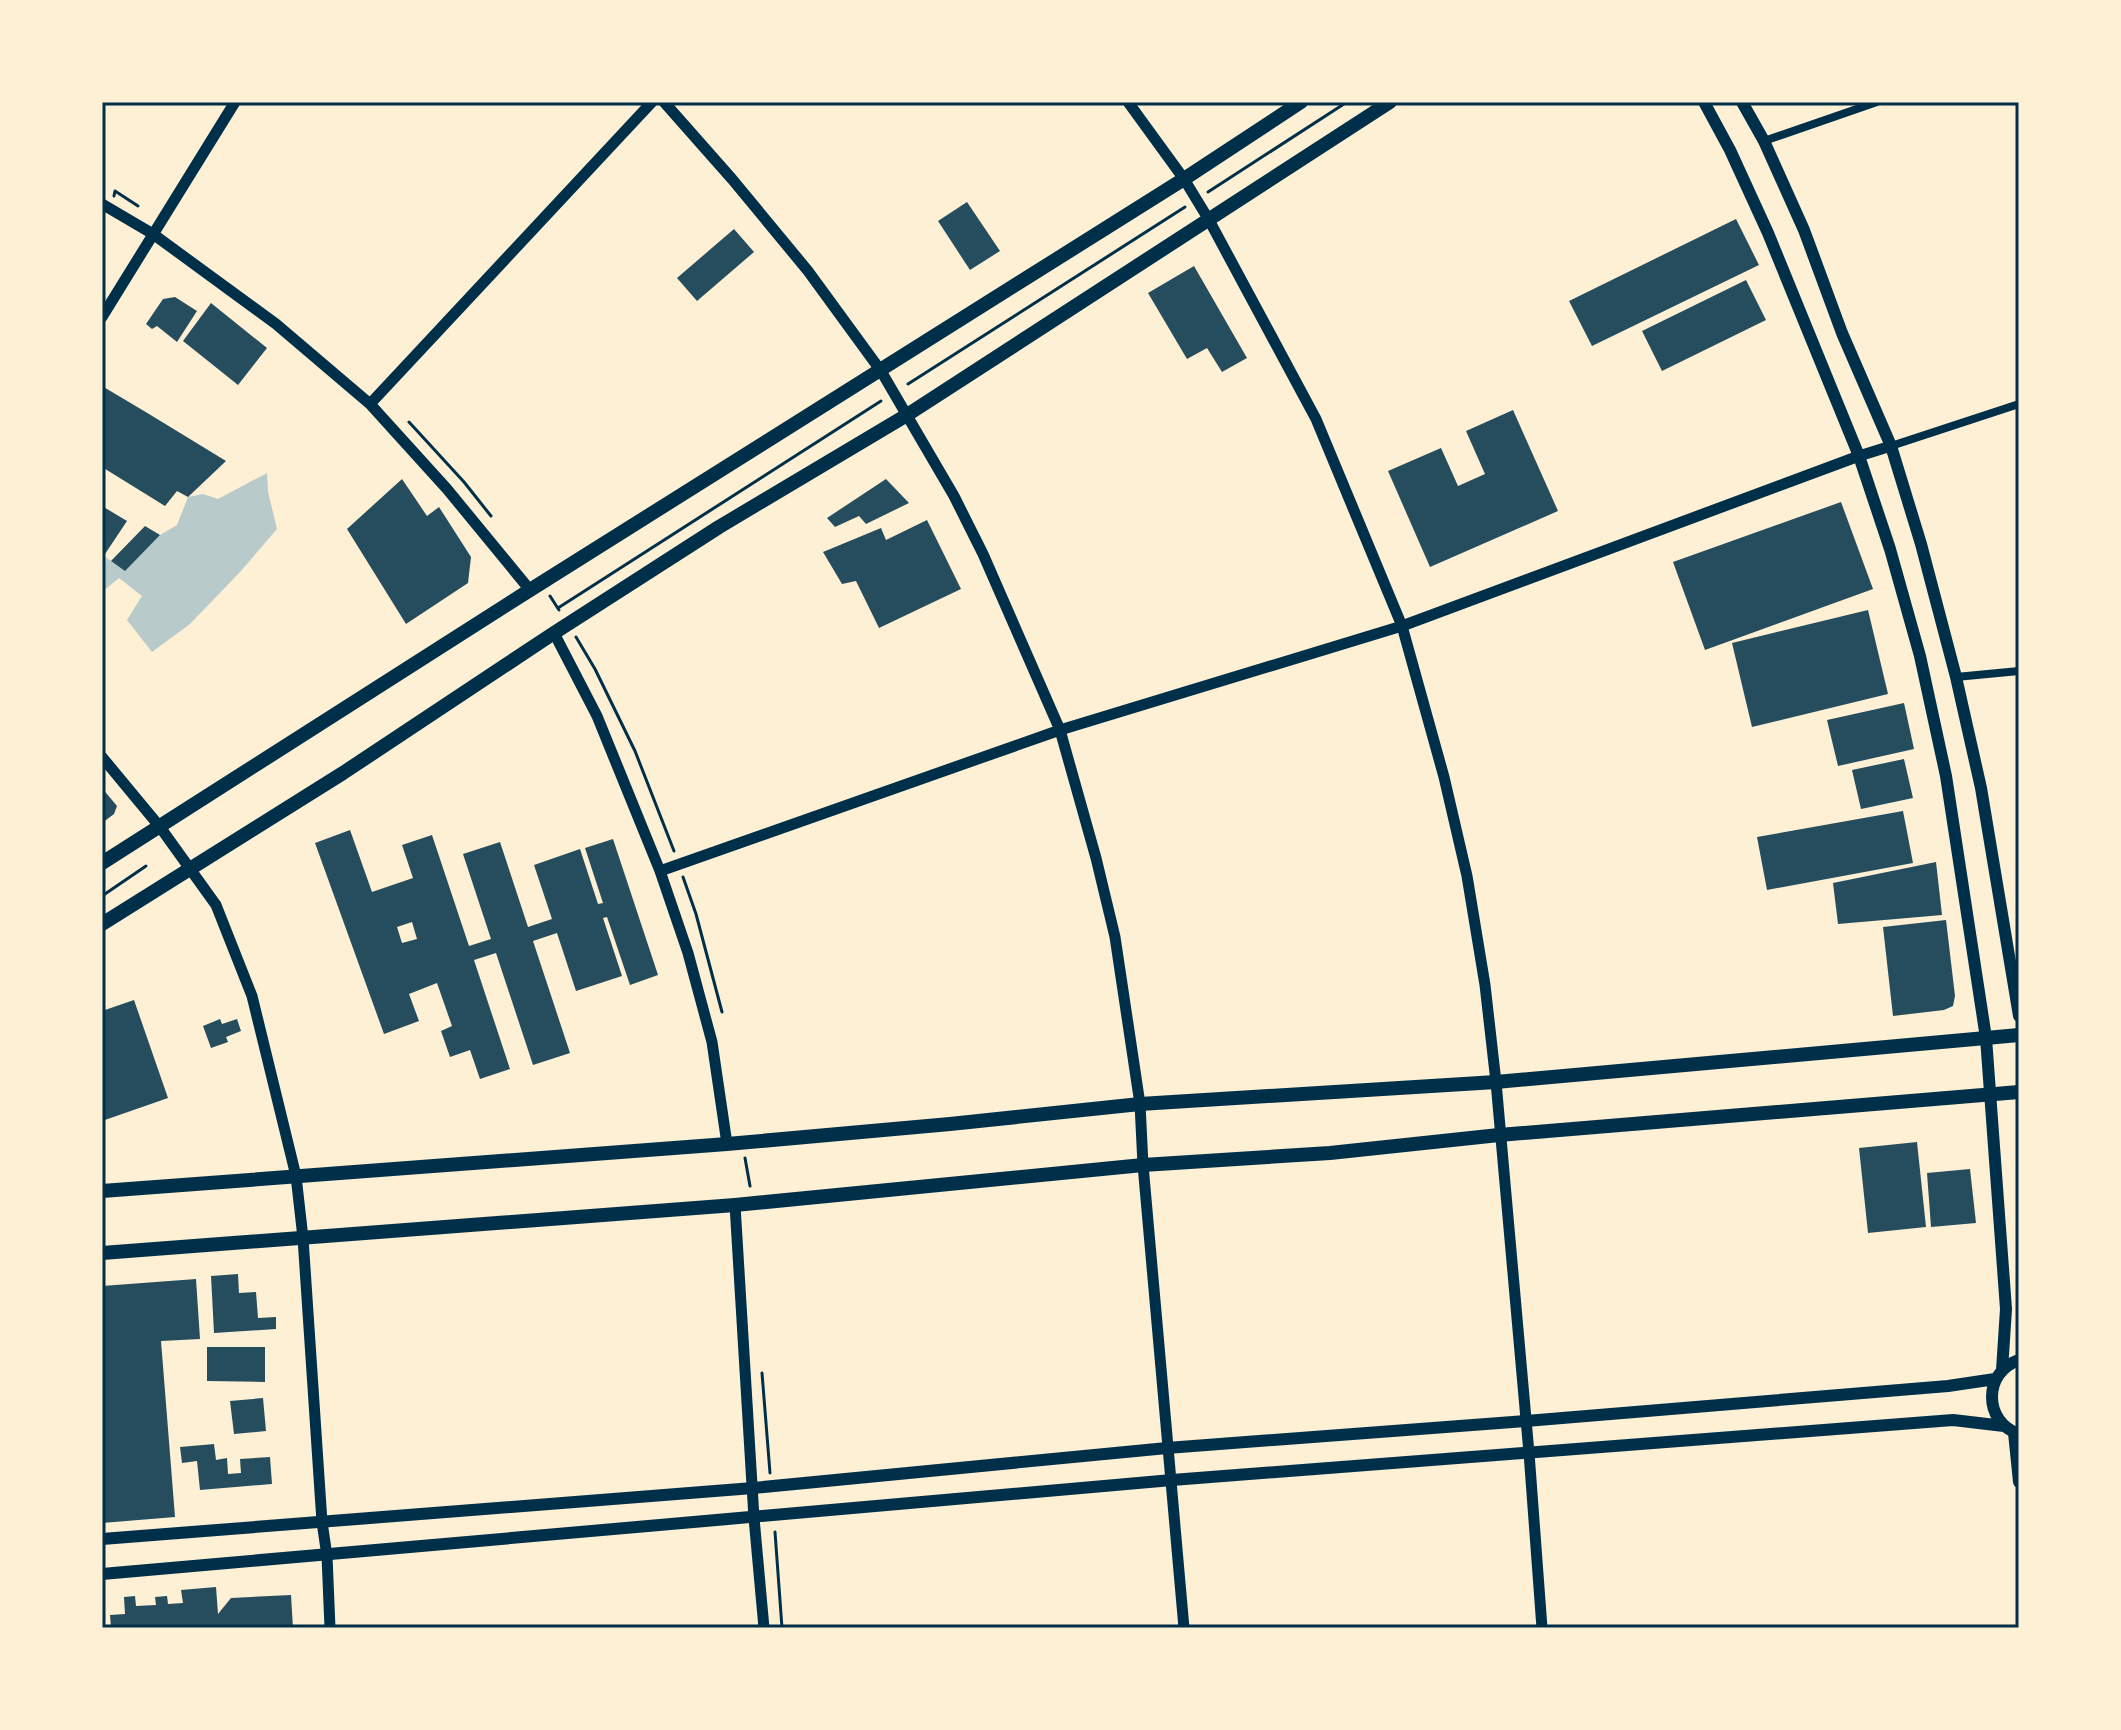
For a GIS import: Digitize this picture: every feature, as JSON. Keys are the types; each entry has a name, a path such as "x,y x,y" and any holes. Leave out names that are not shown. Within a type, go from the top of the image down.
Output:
{"main road":[{"path":"102,863 1301,102"},
{"path":"102,924 343,773 719,527 907,415 1390,102"},
{"path":"1704,102 1768,233 1859,456 1890,549 1920,656 1946,776 1986,1038 2006,1309 1999,1374 1991,1391 1996,1416 2012,1431 2019,1482"},
{"path":"1742,102 1764,141 1804,230 1842,333 1891,446 1921,544 1981,788 2019,1016"},
{"path":"102,1191 735,1143 1140,1104 1496,1082 2019,1035"},
{"path":"102,1253 735,1205 1143,1165 1330,1153 1499,1135 2019,1092"},
{"path":"102,1539 771,1487 1167,1448 1948,1386 1999,1374 2019,1360"},
{"path":"102,1574 1172,1480 1953,1420 2012,1431"}],"street":[{"path":"102,317 235,102"},
{"path":"370,404 652,102"},
{"path":"664,102 808,271 881,371 954,496 983,554 1060,730 1115,937 1140,1104 1184,1628"},
{"path":"1128,102 1184,179 1209,220 1316,419 1402,626 1444,777 1467,876 1485,985 1529,1453 1542,1628"},
{"path":"1764,141 1877,102"},
{"path":"105,206 153,234 276,324 330,368 370,404 536,587"},
{"path":"660,871 1060,730 1402,626 1859,456 2019,404"},
{"path":"554,633 597,716 660,871 688,953 735,1143"},
{"path":"1956,677 2019,671"},
{"path":"102,757 160,827 216,905 252,996 296,1176 327,1556 330,1628"},
{"path":"735,1205 754,1518 764,1628"}],"path":[{"path":"558,608 1347,102"},
{"path":"105,206 115,191 161,221"},
{"path":"401,415 464,482 497,524"},
{"path":"536,587 558,608 568,623 595,669 635,751 696,914 724,1022"},
{"path":"102,896 146,866"},
{"path":"735,1143 753,1203"},
{"path":"762,1369 771,1487"},
{"path":"773,1516 782,1628"}],"shaded area":[{"path":"267,473 277,529 190,624 152,652 127,620 142,596 119,578 102,592 102,555 125,570 160,535 177,525 188,497 203,494 218,499"}],"building":[{"path":"967,202 1000,251 970,270 938,221"},
{"path":"1736,219 1759,265 1592,346 1569,301"},
{"path":"734,229 754,252 697,301 677,278"},
{"path":"1194,266 1247,358 1222,372 1207,348 1187,359 1148,293"},
{"path":"1746,280 1766,320 1662,371 1642,331"},
{"path":"175,297 197,311 177,342 157,326 152,329 146,324 163,299"},
{"path":"211,303 267,348 238,385 183,341"},
{"path":"102,386 226,461 188,497 177,491 165,506 102,467"},
{"path":"1513,410 1558,511 1430,567 1388,471 1441,448 1458,486 1485,474 1466,431"},
{"path":"402,479 427,516 439,507 471,557 468,583 406,624 347,529"},
{"path":"886,479 909,503 866,524 859,516 835,527 827,518"},
{"path":"1841,502 1873,589 1705,650 1673,562"},
{"path":"102,506 127,521 105,554 102,552"},
{"path":"927,520 961,589 879,628 856,581 842,584 823,552 881,528 886,540"},
{"path":"145,526 160,535 125,571 111,561"},
{"path":"1868,610 1888,694 1752,727 1732,643"},
{"path":"1904,703 1914,749 1838,766 1827,720"},
{"path":"1904,759 1913,798 1861,809 1852,770"},
{"path":"102,788 117,806 114,814 102,823"},
{"path":"1903,811 1913,863 1767,890 1757,837"},
{"path":"350,830 372,892 413,878 402,845 432,835 469,946 491,939 463,854 500,842 528,927 552,919 534,865 580,849 598,904 603,903 585,848 613,839 658,975 630,985 607,917 603,918 622,976 576,991 557,933 533,941 570,1053 533,1065 496,953 474,960 510,1069 480,1079 470,1050 450,1057 441,1031 452,1026 437,983 409,994 419,1021 384,1034 315,843","holes":["412,922 417,939 402,943 397,927"]},
{"path":"1936,862 1942,915 1838,924 1833,883"},
{"path":"1946,920 1955,996 1953,1006 1944,1010 1893,1016 1883,927"},
{"path":"134,1000 168,1098 102,1121 102,1011"},
{"path":"220,1019 222,1024 237,1019 241,1031 226,1037 228,1042 211,1048 203,1026"},
{"path":"1917,1142 1926,1227 1868,1233 1859,1148"},
{"path":"1970,1169 1976,1223 1931,1227 1927,1173"},
{"path":"238,1274 239,1293 256,1292 258,1318 276,1317 276,1329 214,1333 211,1276"},
{"path":"196,1279 200,1339 161,1341 175,1517 102,1523 102,1286"},
{"path":"207,1347 265,1347 265,1382 207,1381"},
{"path":"263,1398 266,1431 234,1434 230,1401"},
{"path":"214,1444 216,1460 227,1458 228,1474 241,1473 240,1459 270,1457 272,1484 200,1490 197,1461 182,1463 180,1447"},
{"path":"216,1587 218,1614 231,1598 291,1595 293,1628 111,1628 110,1615 125,1614 124,1597 135,1596 136,1606 156,1605 155,1597 167,1596 168,1604 183,1603 181,1590"}]}
